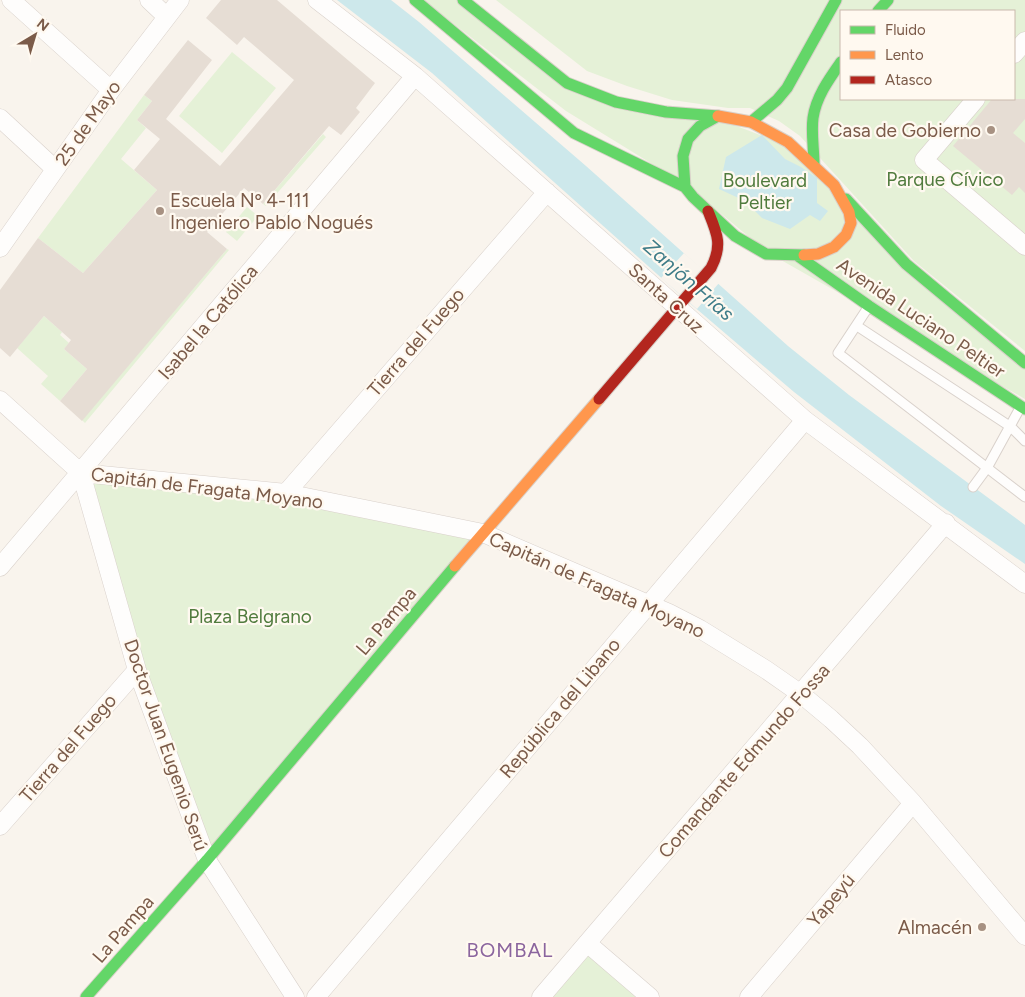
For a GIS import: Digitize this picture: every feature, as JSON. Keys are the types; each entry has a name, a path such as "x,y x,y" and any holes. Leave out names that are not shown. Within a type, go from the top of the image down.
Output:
{"main road":[{"path":"415,0 574,133 659,172 685,187 693,198 735,236 766,254"},
{"path":"463,0 567,83 616,102 666,112 718,116 751,122 788,142 834,185 849,212 851,223 846,235 834,247 818,254 798,256 740,252"},
{"path":"751,122 777,100 787,88 836,0"},
{"path":"879,10 888,0"},
{"path":"814,165 813,118 821,96 840,63"},
{"path":"685,187 682,170 688,139 700,126 718,116"},
{"name":"Avenida Luciano Peltier","path":"834,185 860,216 906,264 1025,363"},
{"name":"La Pampa","path":"86,997 207,860 483,533 709,270 720,249 717,234 708,211"},
{"name":"Avenida Luciano Peltier","path":"798,256 869,306 1023,407"},
{"name":"La Pampa","path":"709,270 727,257"}],"street":[{"path":"11,0 111,90"},
{"path":"149,0 166,16"},
{"name":"25 de Mayo","path":"1,246 111,90 180,0"},
{"name":"Santa Cruz","path":"317,0 415,76 547,192 681,304 805,420 1025,584"},
{"path":"1015,53 1025,41"},
{"name":"Isabel la Católica","path":"0,567 415,76"},
{"path":"975,100 924,160 1025,246"},
{"path":"0,118 55,169"},
{"name":"Tierra del Fuego","path":"286,493 547,192"},
{"path":"0,400 81,473"},
{"name":"República del Libano","path":"316,997 805,420"},
{"name":"Capitán de Fragata Moyano","path":"81,473 286,493 483,533 648,604 700,629 765,669 801,694 860,746 914,803 1025,936"},
{"name":"Doctor Juan Eugenio Serú","path":"81,473 137,670 207,860 296,997"},
{"name":"Comandante Edmundo Fossa","path":"541,997 946,524"},
{"name":"Tierra del Fuego","path":"0,826 137,670"},
{"name":"Yapeyú","path":"749,997 914,803"},
{"path":"587,944 650,997"}],"lane":[{"path":"869,306 838,353 1025,497"},
{"path":"857,326 1010,427 1025,442"},
{"path":"973,487 987,468 1023,407"}],"green space":[{"name":"Boulevard Peltier","path":"423,0 456,0 566,87 726,122 786,145 1025,368 1025,399 767,252 688,186 566,111"},
{"name":"Parque Cívico","path":"496,0 1025,0 1025,351 914,261 800,136 779,121 750,108 728,108 672,100 587,71"},
{"path":"232,52 276,88 222,153 179,116"},
{"path":"144,95 152,101 137,120 146,128 121,159 157,190 83,273 38,238"},
{"path":"323,134 326,137 266,206 263,204"},
{"path":"247,207 258,216 237,241 226,232"},
{"path":"227,249 229,250 85,423 82,420"},
{"path":"44,316 62,332 60,335 69,343 64,349 87,369 60,401 41,384 48,376 17,348"},
{"name":"Plaza Belgrano","path":"87,478 285,498 476,536 209,853 142,674"},
{"path":"587,943 650,997 541,997"}],"water":[{"name":"Zanjón Frías","path":"337,0 391,0 419,22 586,166 788,346 849,395 1025,525 1025,564 941,506 794,392 685,299 432,73"},
{"path":"762,135 785,159 817,178 817,203 828,211 820,221 810,215 790,229 762,218 745,201 719,189 726,157"}],"pier":[{"path":"684,253 719,283 697,309 661,278"}],"building":[{"name":"Escuela Nº 4-111 Ingeniero Pablo Nogués","path":"221,0 277,0 375,83 356,108 360,112 341,135 329,126 263,204 244,188 207,232 227,249 82,421 60,401 87,369 64,349 71,340 44,316 10,357 0,348 0,290 38,238 83,273 157,190 134,170 160,139 137,120 152,101 144,95 188,40 212,60 166,119 220,166 294,80 244,37 237,45 206,18"},
{"name":"Casa de Gobierno","path":"1025,99 1025,119 1013,133 1025,143 1025,193 1019,187 1012,195 953,146 991,100"}],"traffic: fast":[{"path":"415,0 574,133 685,187"},
{"path":"463,0 567,83 616,102 666,112 718,116"},
{"path":"751,122 777,100 787,88 836,0"},
{"path":"879,10 888,0"},
{"path":"814,165 812,129 815,110 824,88 840,63"},
{"path":"718,116 700,126 688,139 683,156 685,187 693,197 735,236 766,254 804,255"},
{"path":"846,199 906,264 1025,363"},
{"path":"798,256 869,306 1025,409"},
{"path":"86,997 207,860 455,566"}],"traffic: slow":[{"path":"718,116 751,122 788,142 834,185 849,212 851,223 846,235 834,247 818,254 804,255"},
{"path":"455,566 599,399"}],"traffic: jam":[{"path":"599,399 711,268 718,246 714,226 708,211"}],"place":[{"name":"Casa de Gobierno","path":"991,130"},
{"name":"Escuela Nº 4-111 Ingeniero Pablo Nogués","path":"160,211"},
{"name":"Almacén","path":"982,927"}],"district":[{"name":"BOMBAL","path":"510,950"}]}
